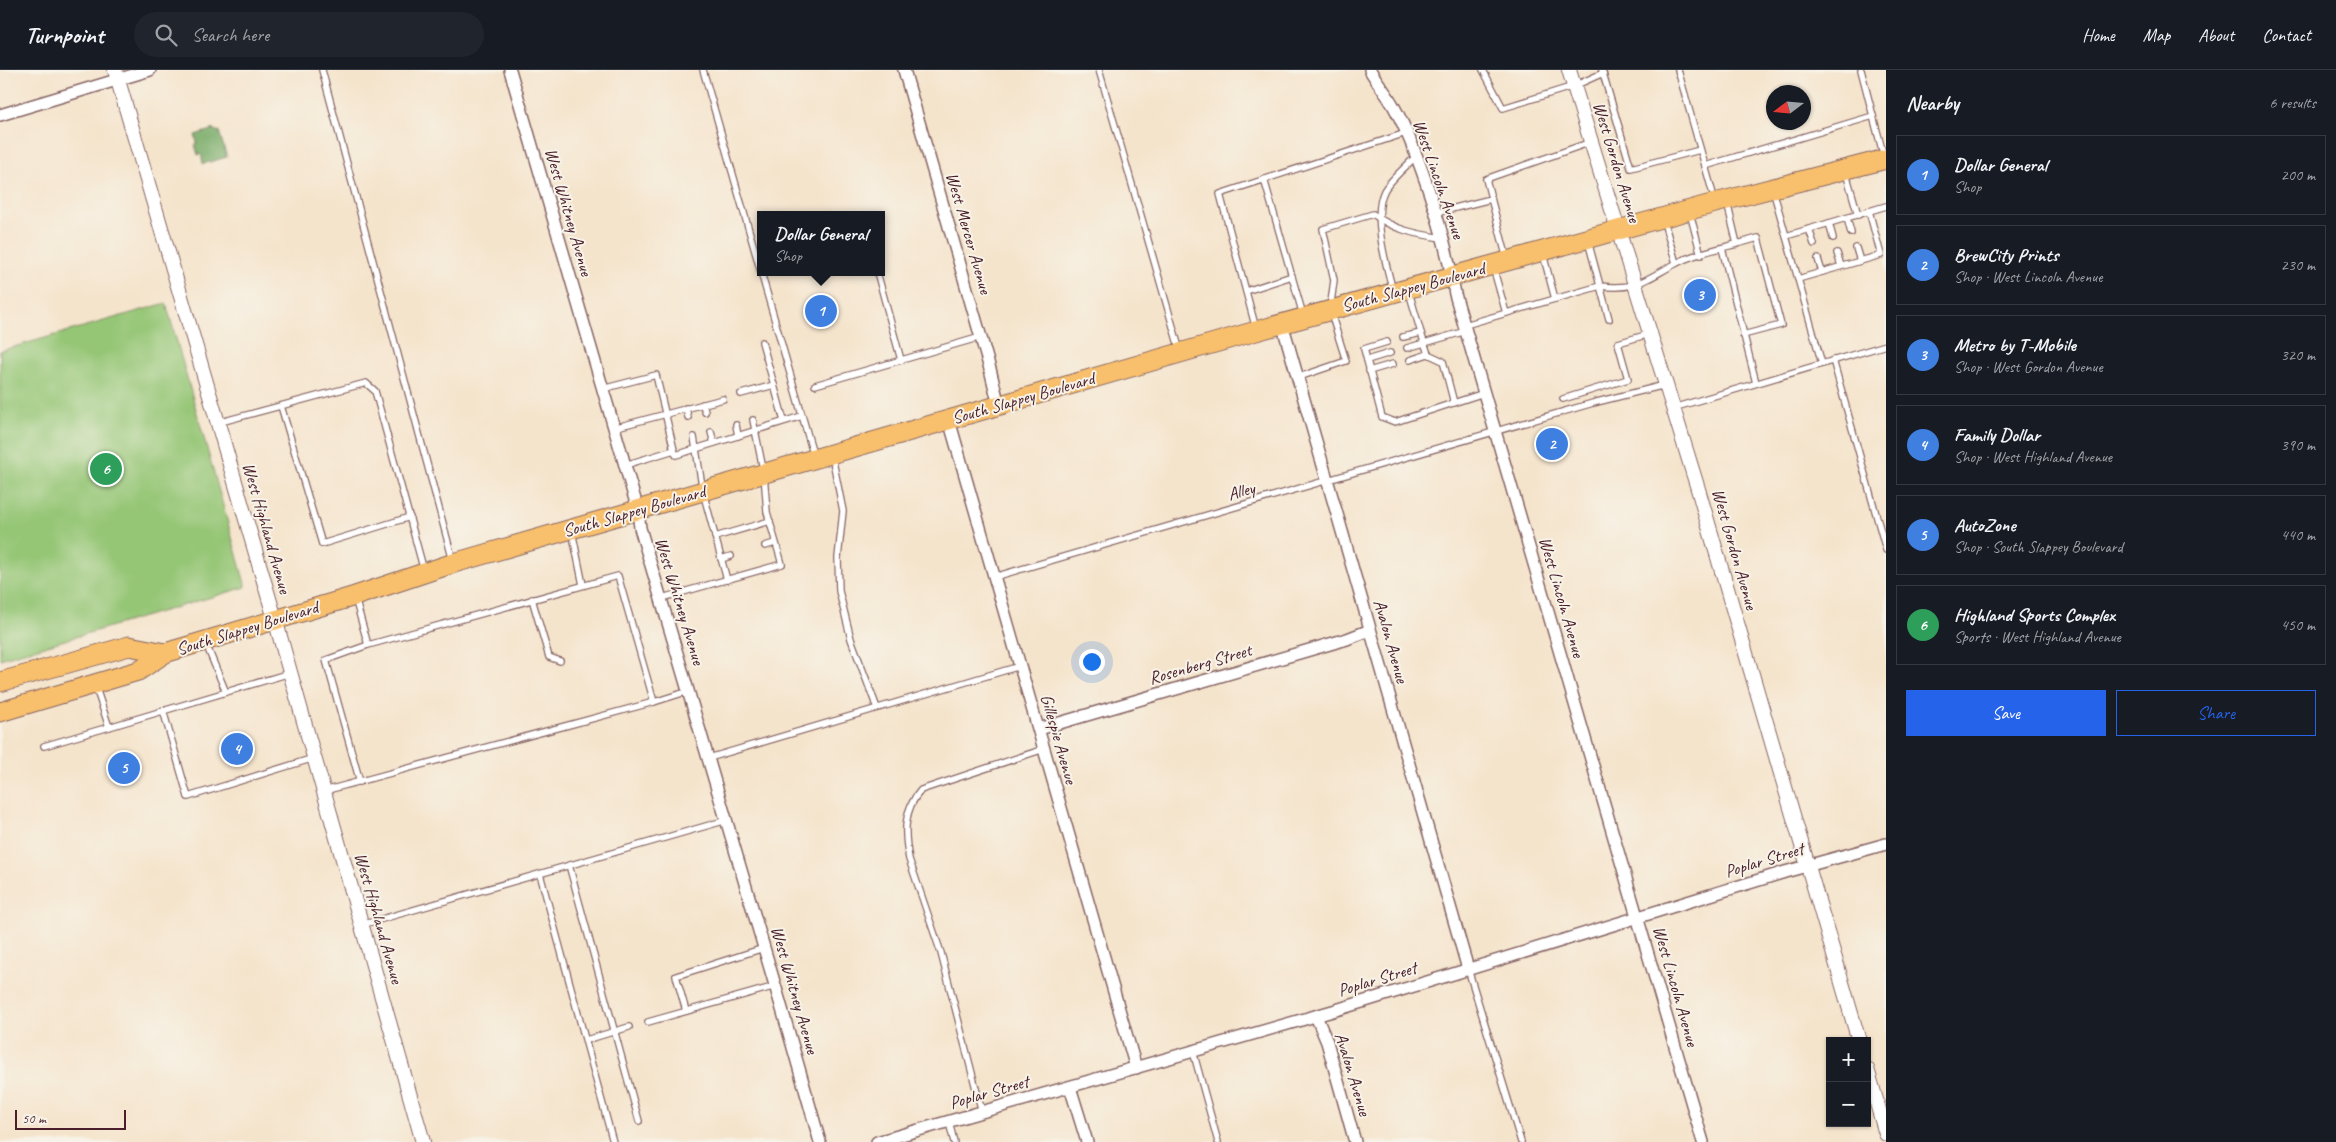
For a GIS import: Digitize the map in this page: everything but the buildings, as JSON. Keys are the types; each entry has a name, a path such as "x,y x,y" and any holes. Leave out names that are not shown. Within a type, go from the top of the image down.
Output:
{"main road":[{"name":"South Slappey Boulevard","path":"0,712 138,671 165,653 355,596 454,563 1282,323 1772,188 1885,161"},
{"name":"South Slappey Boulevard","path":"0,682 129,646 165,653"}],"street":[{"path":"0,115 116,75 150,70"},
{"name":"West Whitney Avenue","path":"510,70 638,510 640,528 765,948 820,1142"},
{"name":"West Mercer Avenue","path":"904,70 999,406"},
{"name":"West Lincoln Avenue","path":"1370,70 1393,106 1406,133 1435,213 1484,393 1703,1142"},
{"name":"West Gordon Avenue","path":"1569,70 1651,334 1858,1037"},
{"name":"West Highland Avenue","path":"116,75 290,673 423,1142"},
{"name":"Avalon Avenue","path":"1282,323 1296,378 1468,969"},
{"name":"Gillespie Avenue","path":"949,420 1136,1068"},
{"name":"Rosenberg Street","path":"1038,729 1348,639 1370,630"},
{"name":"Poplar Street","path":"877,1142 1316,1016 1808,865 1886,844"},
{"name":"Avalon Avenue","path":"1316,1016 1327,1042 1355,1142"},
{"path":"1871,1082 1886,1134"},
{"path":"1070,1087 1087,1142"}],"lane":[{"path":"322,70 454,563"},
{"path":"703,70 757,259"},
{"path":"1099,70 1181,353"},
{"path":"1483,70 1502,108 1574,86 1603,72 1631,168 1700,150"},
{"path":"1678,70 1705,166 1737,244"},
{"path":"1861,70 1885,161"},
{"path":"1705,166 1873,116"},
{"path":"1256,331 1220,194 1406,133"},
{"path":"1506,313 1491,198 1486,179 1591,142"},
{"path":"1415,157 1384,192 1380,219 1381,245 1421,332 1428,354 1442,361 1454,403"},
{"path":"1845,170 1858,215"},
{"path":"1264,179 1304,317"},
{"path":"1772,188 1822,364"},
{"path":"1435,213 1491,198"},
{"path":"1786,236 1886,206"},
{"path":"1689,211 1701,255"},
{"path":"1798,279 1881,255 1869,211"},
{"path":"1296,378 1346,361 1330,310 1334,280 1323,229 1373,214 1388,226 1416,234 1442,238"},
{"path":"1663,218 1676,263"},
{"path":"1847,218 1851,233"},
{"path":"1829,223 1833,238"},
{"path":"1809,229 1814,244"},
{"path":"1407,348 1506,313 1600,286 1619,289 1636,284 1661,273 1676,263 1758,238 1782,324 1744,335"},
{"path":"1587,239 1608,319"},
{"path":"1722,248 1756,383"},
{"path":"1856,248 1860,261"},
{"path":"1542,252 1555,299"},
{"path":"1837,253 1841,266"},
{"path":"1818,258 1822,272"},
{"path":"762,276 802,416 823,457 843,511 838,558 839,592 850,639 877,708"},
{"path":"878,276 901,360"},
{"path":"1246,291 1292,276"},
{"path":"1404,338 1421,332"},
{"path":"1564,399 1628,379 1618,344 1651,334"},
{"path":"814,385 981,337"},
{"path":"762,342 784,422"},
{"path":"1387,342 1364,349 1382,418 1395,422 1484,393"},
{"path":"1673,408 1886,345"},
{"path":"1367,360 1390,353"},
{"path":"1410,360 1428,354"},
{"path":"1833,360 1886,550"},
{"path":"1369,371 1394,364"},
{"path":"602,389 656,375 676,455 802,416"},
{"path":"216,423 366,383 375,391 425,573"},
{"path":"747,401 743,393 774,384"},
{"name":"Alley","path":"994,577 1327,482 1593,403 1666,385"},
{"path":"613,428 722,398"},
{"path":"703,404 705,412"},
{"path":"281,406 322,544 410,517"},
{"path":"686,408 688,417"},
{"path":"662,598 782,564 770,521 764,474 752,420"},
{"path":"736,425 738,436"},
{"path":"711,432 714,443"},
{"path":"694,437 703,492 728,580"},
{"path":"624,465 674,450"},
{"path":"715,536 770,521"},
{"path":"571,529 583,585"},
{"path":"765,546 775,543"},
{"path":"721,559 731,556"},
{"path":"360,782 326,660 368,645 583,585 618,576 654,702"},
{"path":"355,596 368,645"},
{"path":"532,599 549,657 560,661"},
{"path":"204,641 225,690"},
{"path":"709,758 1020,666"},
{"path":"44,746 225,690 290,673"},
{"path":"95,683 109,727"},
{"path":"323,791 689,691"},
{"path":"163,710 188,797 314,758"},
{"path":"982,1112 941,953 909,859 906,844 906,812 912,799 921,790 1044,749"},
{"path":"361,925 727,820"},
{"path":"569,865 613,1032 639,1121"},
{"path":"540,874 614,1142"},
{"path":"686,1011 676,976 765,948"},
{"path":"1468,969 1521,1142"},
{"path":"648,1022 776,986"},
{"path":"586,1040 630,1027"},
{"path":"1193,1052 1218,1142"},
{"path":"948,1122 954,1142"}],"green space":[{"path":"214,129 219,131 227,157 203,164 201,154 198,155 195,145 197,143 195,135"},
{"path":"166,303 246,587 0,659 0,351"}],"place":[{"name":"Metro by T-Mobile","path":"1700,295"},
{"name":"Dollar General","path":"821,311"},
{"name":"BrewCity Prints","path":"1552,444"},
{"name":"Highland Sports Complex","path":"106,469"},
{"name":"Family Dollar","path":"237,749"},
{"name":"AutoZone","path":"124,768"}]}
